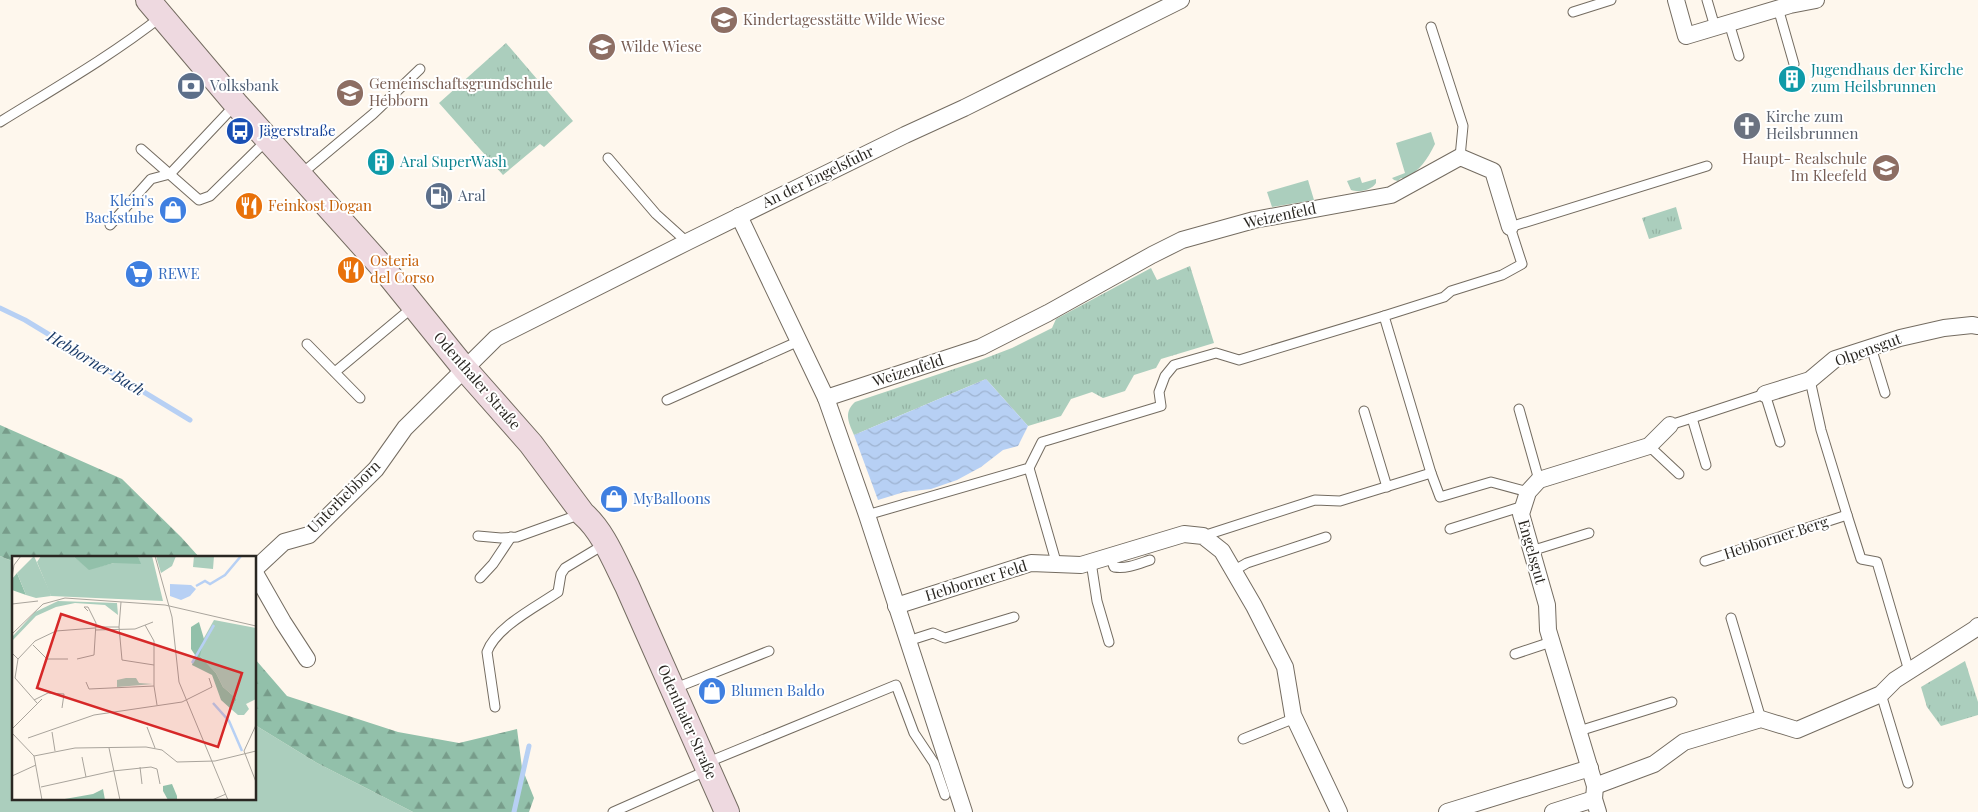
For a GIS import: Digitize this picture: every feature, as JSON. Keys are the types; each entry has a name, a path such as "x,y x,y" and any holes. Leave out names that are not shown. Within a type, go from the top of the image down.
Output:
{"main road":[{"name":"Odenthaler Straße","path":"155,8 267,140 384,269 464,368 531,444 583,514 591,521 627,586 727,812"}],"street":[{"name":"An der Engelsfuhr","path":"464,368 496,338 686,242 964,108 1181,0"},
{"path":"1676,0 1686,36 1778,8 1816,0"},
{"path":"1460,157 1493,172 1510,227"},
{"name":"Weizenfeld","path":"826,398 981,347 1048,313 1144,258 1182,240 1254,220 1391,194 1460,157"},
{"path":"740,216 826,398 868,515 964,812"},
{"name":"Olpensgut","path":"1765,394 1810,380 1835,359 1924,332 1972,324 1978,326"},
{"name":"Unterhebborn","path":"256,570 284,542 309,535 376,469 405,428 464,368"},
{"path":"1533,486 1649,446 1670,425"},
{"name":"Engelsgut","path":"1533,486 1521,514 1547,605 1548,630 1551,642 1590,768"},
{"name":"Hebborner Feld","path":"896,606 1031,563 1081,565 1184,534 1203,536"},
{"path":"1203,536 1222,551 1254,606 1285,667 1295,718 1338,812"},
{"name":"Unterhebborn","path":"256,573 282,622 307,659"},
{"path":"1553,812 1596,799 1654,764 1684,742 1762,719 1797,730 1881,694 1902,675 1977,630"},
{"path":"1447,812 1590,768 1596,799"}],"lane":[{"path":"1573,12 1611,0"},
{"path":"1707,0 1739,56"},
{"path":"0,122 114,51 155,8"},
{"path":"1778,8 1794,64"},
{"path":"1431,27 1462,126 1460,157"},
{"path":"300,175 373,114 420,69"},
{"path":"110,225 151,179 170,174 236,104"},
{"path":"141,149 199,200 210,196 267,140"},
{"path":"608,158 656,214 686,242"},
{"path":"1057,565 1029,468 1042,442 1161,406 1159,392 1165,376 1174,366 1216,353 1239,360 1444,297 1450,291 1502,274 1522,264 1510,227 1707,166"},
{"path":"334,372 414,307"},
{"path":"1384,316 1431,473 1440,497 1491,482 1533,486 1519,409"},
{"path":"667,400 799,341"},
{"path":"307,344 360,398"},
{"path":"1871,348 1885,393"},
{"name":"Hebborner Berg","path":"1810,380 1821,430 1861,559 1877,562 1902,675"},
{"path":"1670,425 1765,394 1780,442"},
{"path":"1364,411 1388,487"},
{"path":"1692,418 1706,465"},
{"path":"1649,446 1679,474"},
{"path":"868,515 1029,468"},
{"name":"Hebborner Feld","path":"1203,536 1315,500 1340,501 1431,473"},
{"path":"1450,529 1517,508 1522,509"},
{"path":"478,536 511,537 551,526 583,514"},
{"name":"Hebborner Berg","path":"1705,560 1847,515"},
{"path":"1531,551 1589,533"},
{"path":"480,578 493,564 511,537"},
{"path":"1233,571 1247,563 1326,537"},
{"path":"495,707 488,652 490,644 508,626 558,592 560,574 565,568 605,544"},
{"path":"1110,556 1114,567 1120,568 1150,560"},
{"path":"1092,562 1097,601 1110,642"},
{"path":"908,641 933,633 945,638 1014,617"},
{"path":"1731,618 1762,719"},
{"path":"1515,654 1551,642"},
{"path":"672,689 769,651"},
{"path":"613,812 707,767 896,685 914,733 934,763 945,795"},
{"path":"1881,694 1908,783"},
{"path":"1579,731 1672,702"},
{"path":"1243,739 1295,718"}],"green space":[{"path":"506,43 573,121 544,147 540,144 503,175 439,103"},
{"path":"1431,132 1435,144 1423,164 1405,179 1394,180 1392,178 1405,173 1396,143"},
{"path":"1360,177 1362,183 1376,179 1376,183 1365,190 1351,190 1347,181"},
{"path":"1308,180 1314,200 1272,207 1267,192"},
{"path":"1676,207 1682,229 1649,239 1642,218"},
{"path":"1190,266 1214,343 1161,359 1156,368 1134,375 1125,391 1103,398 1092,392 1071,399 1061,416 1028,426 986,379 854,435 848,414 855,402 1012,348 1052,328 1056,319 1151,268 1157,280"},
{"path":"0,425 122,479 198,556 12,556 12,561 0,556"},
{"path":"0,556 12,561 12,800 256,800 256,726 317,763 413,812 0,812"},
{"path":"256,660 287,696 398,732 459,743 517,729 522,768 534,798 529,812 413,812 317,763 256,726"},
{"path":"1965,661 1978,702 1978,715 1941,726 1927,707 1921,687"}],"water":[{"path":"986,379 1028,426 1018,446 1003,450 981,467 957,480 931,489 904,492 878,500 854,435"}],"waterway":[{"name":"Hebborner Bach","path":"0,308 25,320 190,420"},
{"name":"Hebborner Bach","path":"514,812 529,746"}],"place":[{"name":"Kindertagesstätte Wilde Wiese","path":"724,20"},
{"name":"Wilde Wiese","path":"602,47"},
{"name":"Jugendhaus der Kirche zum Heilsbrunnen","path":"1792,79"},
{"name":"Volksbank","path":"191,86"},
{"name":"Gemeinschaftsgrundschule Hebborn","path":"350,93"},
{"name":"Kirche zum Heilsbrunnen","path":"1747,126"},
{"name":"Jägerstraße","path":"240,131"},
{"name":"Aral SuperWash","path":"381,162"},
{"name":"Haupt- Realschule Im Kleefeld","path":"1886,168"},
{"name":"Aral","path":"439,196"},
{"name":"Feinkost Dogan","path":"249,206"},
{"name":"Klein's Backstube","path":"173,210"},
{"name":"Osteria del Corso","path":"351,270"},
{"name":"REWE","path":"139,274"},
{"name":"MyBalloons","path":"614,499"},
{"name":"Blumen Baldo","path":"712,691"}]}
